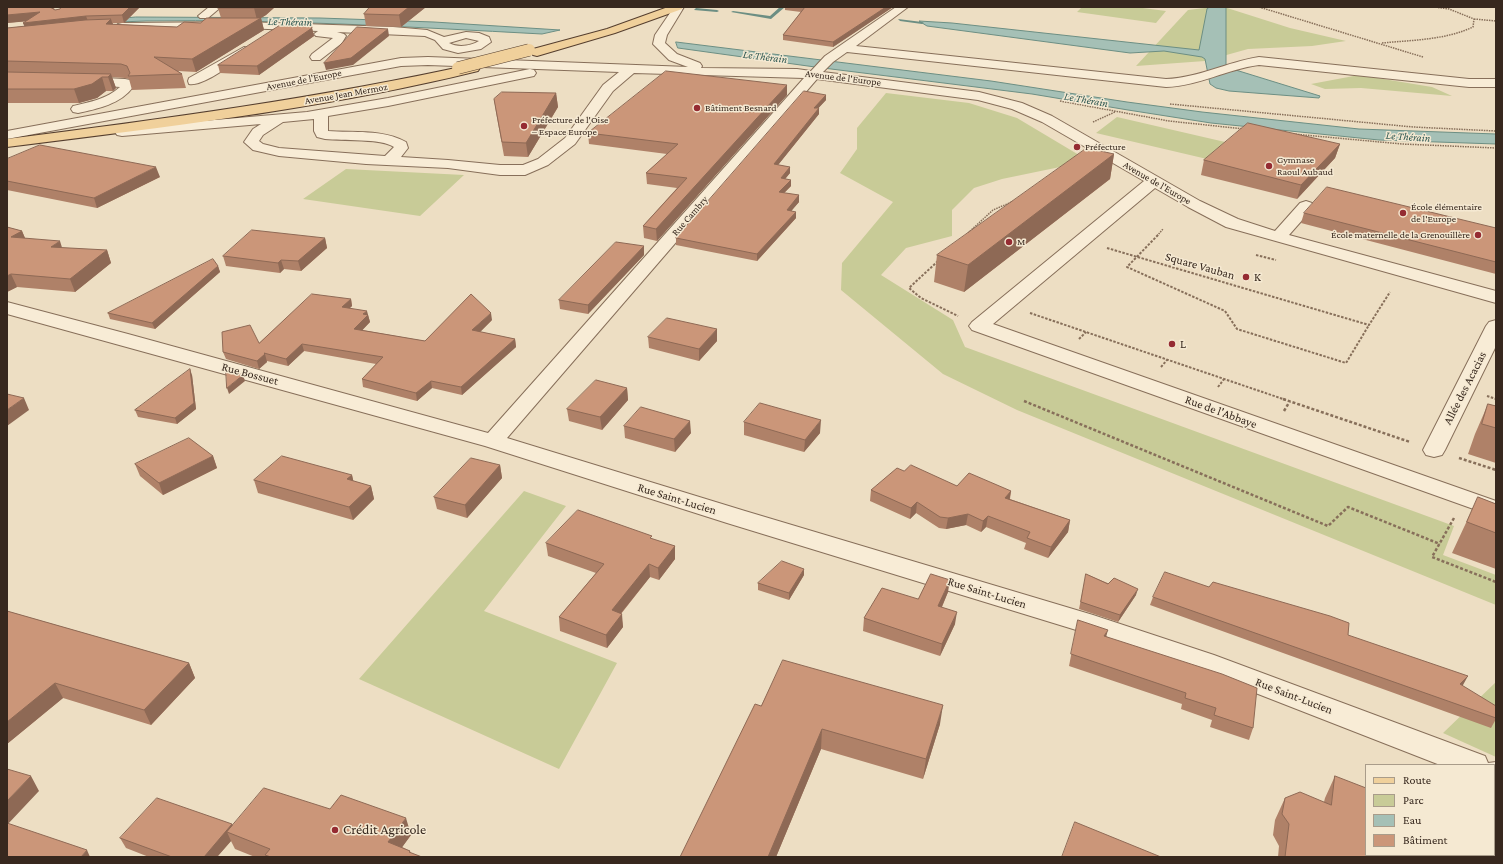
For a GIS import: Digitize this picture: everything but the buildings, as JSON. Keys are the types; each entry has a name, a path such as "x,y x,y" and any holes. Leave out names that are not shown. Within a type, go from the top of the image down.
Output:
{"main road":[{"name":"Avenue Jean Mermoz","path":"7,139 259,105 364,87 458,68 533,51 659,7"},
{"name":"Avenue Jean Mermoz","path":"7,144 280,106 385,87 611,31 678,7"}],"street":[{"path":"204,16 216,7"},
{"path":"678,7 659,41 660,46 665,51 679,60 695,66 749,73"},
{"name":"Rue Cambry","path":"493,441 829,59 903,7"},
{"path":"312,29 326,17"},
{"path":"109,27 273,32 312,29 415,32 431,34 442,39 443,43"},
{"path":"312,29 340,36 338,41 316,57"},
{"path":"401,62 428,55 441,48 443,43 450,38 466,35 479,36 485,40 483,44 463,51 460,55 460,59 473,65"},
{"path":"856,40 915,46 922,49 922,56"},
{"path":"194,81 252,45"},
{"path":"845,48 1166,84 1187,83 1251,61 1273,61 1469,83 1496,83"},
{"name":"Avenue de l'Europe","path":"7,135 401,62 428,61 512,70 552,71 604,68 749,73 817,72 968,94 1006,103 1047,119 1154,181 1218,216 1246,228 1496,297"},
{"path":"282,119 258,132 251,142 258,147 272,151 389,161 448,164 509,171 532,168 543,162 570,141 608,88 631,69"},
{"name":"Avenue de l'Europe","path":"7,144 150,129 282,119 321,114 512,70"},
{"path":"68,81 125,83 126,87 119,95 98,105 68,111"},
{"path":"321,114 320,131 325,135 384,139 398,142 401,145 401,148 389,161"},
{"path":"979,326 1154,181"},
{"path":"1278,237 1306,206"},
{"name":"Rue Bossuet","path":"7,308 493,441"},
{"name":"Rue de l'Abbaye","path":"979,326 1496,509"},
{"name":"Allée des Acacias","path":"1434,450 1496,326"},
{"name":"Rue Saint-Lucien","path":"493,441 1151,644 1288,693 1471,764"}],"path":[{"path":"1259,7 1423,57"},
{"path":"1435,7 1449,9 1474,19 1496,21"},
{"path":"1380,44 1464,32 1474,27 1474,19"},
{"path":"1053,100 1170,121 1244,129"},
{"path":"1291,134 1402,144 1496,148"},
{"path":"965,236 993,210 1020,198"},
{"path":"1163,229 1127,267 1225,311 1237,329 1346,363 1390,292"},
{"name":"Square Vauban","path":"1082,240 1369,325"},
{"path":"1256,255 1276,260"},
{"path":"942,257 909,288 921,298 979,326"},
{"path":"1005,304 1496,470"},
{"path":"1024,401 1328,526 1348,507 1440,544"},
{"path":"1465,498 1432,558 1496,582"}],"green space":[{"path":"1082,7 1135,7 1166,11 1156,23 1077,12"},
{"path":"1224,7 1290,28 1346,41 1312,46 1248,49 1205,61 1136,66 1188,10"},
{"path":"1359,75 1432,87 1452,96 1361,88 1325,89 1311,84"},
{"path":"886,93 969,103 1017,118 1089,161 1002,179 974,188 952,210 952,236 906,248 881,275 953,320 965,347 1454,526 1443,555 1496,575 1496,605 1017,410 943,374 841,290 842,263 893,202 840,173 857,149 857,128"},
{"path":"1117,117 1225,142 1207,159 1096,133"},
{"path":"346,169 464,175 420,216 303,199"},
{"path":"524,491 566,506 484,611 617,663 559,769 359,679"},
{"path":"1496,682 1496,757 1443,733"}],"water":[{"path":"1210,7 1226,7 1226,67 1320,96 1319,98 1229,91 1216,88 1210,84 1205,59 1202,57 1164,51 1130,53 927,26 919,21 952,23 1199,50 1207,9"},
{"name":"Le Thérain","path":"136,17 320,18 434,22 560,30 542,34 344,24 245,21 111,22 7,29"},
{"name":"Le Thérain","path":"676,42 991,81 1202,112 1359,129 1496,134 1496,144 1379,140 1211,123 1032,94 678,48"}],"waterway":[{"path":"733,12 771,18 783,7"},
{"path":"696,9 717,11"},
{"path":"900,20 922,23"}],"place":[{"name":"Bâtiment Besnard","path":"697,108"},
{"name":"Préfecture de l'Oise – Espace Europe","path":"524,126"},
{"name":"Préfecture","path":"1077,147"},
{"name":"Gymnase Raoul Aubaud","path":"1269,166"},
{"name":"École élémentaire de l'Europe","path":"1403,213"},
{"name":"École maternelle de la Grenouillère","path":"1478,235"},
{"name":"M","path":"1009,242"},
{"name":"K","path":"1246,277"},
{"name":"L","path":"1172,344"},
{"name":"Crédit Agricole","path":"335,830"}]}
